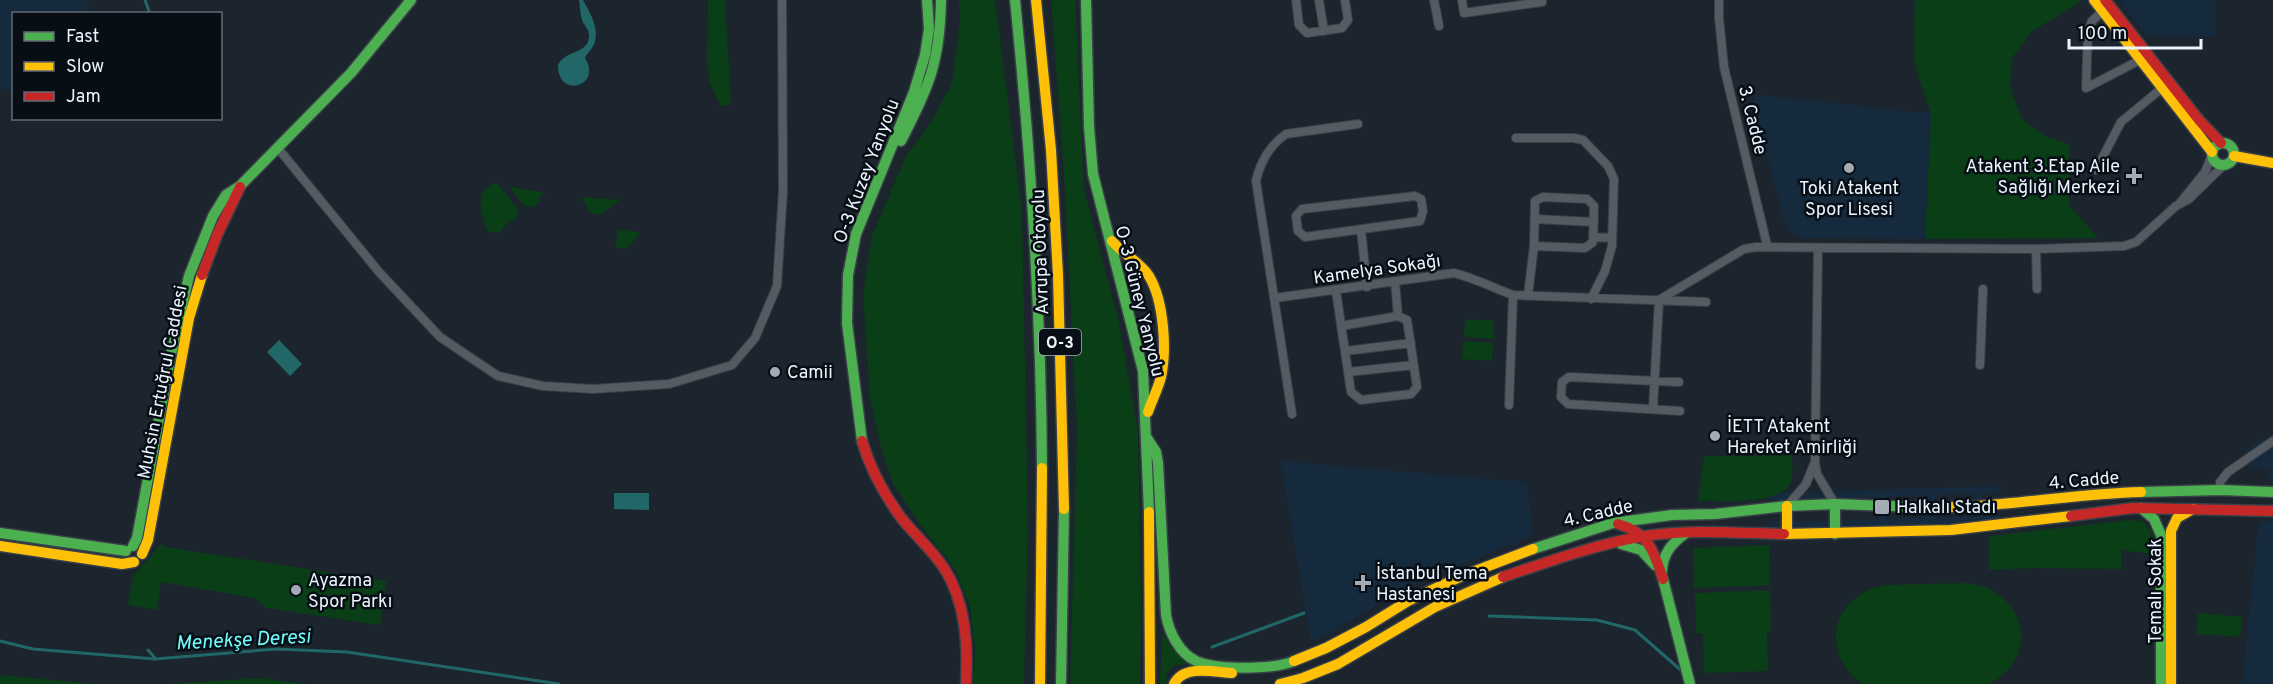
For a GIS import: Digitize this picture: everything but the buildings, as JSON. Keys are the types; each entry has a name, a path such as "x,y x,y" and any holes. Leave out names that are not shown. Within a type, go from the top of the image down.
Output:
{"main road":[{"name":"Muhsin Ertuğrul Caddesi","path":"130,548 137,538 180,308 201,242 213,216 226,195 240,186 344,80 397,20 411,0"},
{"name":"O-3 Kuzey Yanyolu","path":"927,0 929,29 925,55 914,92 856,234 848,275 847,323 861,438 868,462 901,517 944,568 958,597 965,627 966,684"},
{"path":"870,198 881,183 928,86 937,59 941,27 941,0"},
{"name":"Avrupa Otoyolu","path":"1015,0 1030,147 1038,290 1043,546 1040,684"},
{"name":"Avrupa Otoyolu","path":"1036,0 1051,150 1057,264 1064,525 1061,684"},
{"name":"O-3 Güney Yanyolu","path":"1086,0 1090,154 1096,193 1141,363 1147,438 1150,684"},
{"path":"2094,0 2104,5 2166,85 2221,143 2231,146 2234,156 2230,163 2224,165 2215,162 2166,85"},
{"path":"2212,154 2215,146 2221,143"},
{"path":"2234,156 2272,162"},
{"name":"Muhsin Ertuğrul Caddesi","path":"138,558 148,540 189,318 198,284 212,245 240,186"},
{"path":"1107,234 1124,256 1149,276 1159,311 1163,336 1161,376 1146,419"},
{"name":"4. Cadde","path":"1147,438 1156,452 1158,463 1166,615 1173,638 1194,660 1208,664 1265,668 1287,664 1326,648 1366,627 1408,600 1462,576 1558,539 1613,523 1672,515 1715,514 1787,506 1835,504 1968,507 2030,502 2094,493 2220,490 2273,492"},
{"path":"1835,504 1835,534"},
{"path":"1787,506 1787,534"},
{"path":"2141,508 2152,516 2161,535 2161,684"},
{"name":"4. Cadde","path":"1280,684 1303,678 1338,664 1435,607 1499,578 1542,562 1645,536 1688,532 1835,534 1951,530 2141,508 2273,511"},
{"name":"Temalı Sokak","path":"2171,684 2171,531 2177,518 2193,509"},
{"path":"1613,523 1625,525 1645,536 1653,548 1690,684"},
{"path":"1663,579 1662,565 1665,552 1672,543 1688,532"},
{"path":"0,533 130,548 128,559 138,558"},
{"path":"1614,543 1641,548 1650,555 1663,579"},
{"path":"0,546 122,564 138,558"},
{"path":"1174,684 1177,678 1191,671 1234,673 1265,668"}],"street":[{"path":"277,147 380,272 440,337 498,376 543,386 593,389 669,384 690,378 732,365 755,338 777,286 783,191 782,0"},
{"path":"1296,0 1299,25 1307,33 1342,28 1348,20 1345,0"},
{"path":"1319,0 1324,30"},
{"path":"1434,0 1438,26"},
{"path":"1462,0 1464,13 1542,2 1542,0"},
{"name":"3. Cadde","path":"1719,0 1724,67 1767,245"},
{"path":"2104,5 2092,21 2088,31 2086,88 2144,58"},
{"path":"2096,170 2121,122 2166,85"},
{"path":"1292,414 1256,181 1259,168 1276,141 1286,134 1358,124"},
{"path":"1516,138 1583,140 1608,166 1614,179 1612,238 1605,271 1591,299"},
{"path":"2179,204 2205,172 2212,154"},
{"path":"1653,409 1659,300 1743,249 1767,245 1818,248 2036,249 2124,246 2136,242 2179,204 2189,199 2224,165"},
{"path":"1415,196 1421,200 1423,211 1420,221 1360,229 1305,237 1298,231 1296,216 1302,209 1415,196"},
{"path":"1528,295 1534,246 1535,201 1543,197 1587,199 1594,206 1593,242 1585,248 1534,246"},
{"path":"1535,219 1594,222"},
{"path":"1360,229 1367,287"},
{"path":"1593,237 1612,238"},
{"path":"1818,248 1815,463 1817,474 1835,504"},
{"path":"2036,249 2037,289"},
{"name":"Kamelya Sokağı","path":"1275,298 1367,287 1454,273 1473,277 1497,290 1513,294 1706,302"},
{"path":"1395,281 1398,316"},
{"path":"1980,365 1983,289"},
{"path":"1336,291 1341,326 1351,392 1361,400 1411,394 1417,387 1407,320 1398,316 1341,326"},
{"path":"1509,405 1513,294"},
{"path":"1345,351 1410,343"},
{"path":"1348,372 1413,364"},
{"path":"1679,382 1655,379 1569,377 1562,382 1561,397 1568,404 1680,411"},
{"path":"2220,490 2220,482 2228,472 2273,441"},
{"path":"1787,506 1806,484 1815,463"}],"shaded area":[{"path":"0,0 89,0 84,10 88,12 12,12 12,90 0,89"},
{"path":"579,0 583,0 590,14 595,25 596,36 585,58 589,68 588,76 584,82 571,85 564,82 560,76 558,65 566,56 584,47 589,37 580,13"},
{"path":"708,0 725,0 731,103 728,106 720,105 709,81"},
{"path":"959,0 995,0 1022,212 1028,525 1024,684 973,684 975,649 970,606 955,569 919,523 893,484 881,447 870,397 863,294 872,236 906,156 932,121 952,83 960,22"},
{"path":"1051,0 1075,0 1084,190 1119,322 1138,433 1140,684 1070,684 1077,429 1064,175"},
{"path":"1915,0 2079,0 2080,2 2031,32 2012,58 2010,88 2022,119 2045,136 2069,144 2069,205 2098,238 1925,239 1931,114 1914,63"},
{"path":"2119,0 2215,0 2215,37 2148,36"},
{"name":"Toki Atakent Spor Lisesi","path":"1752,94 1931,114 1925,239 1801,238 1790,231 1784,222"},
{"path":"497,183 518,209 517,218 505,225 501,233 488,232 480,203 484,191"},
{"path":"509,186 545,193 539,197 534,207 524,206"},
{"path":"582,197 620,200 599,215 590,213"},
{"path":"618,229 640,233 627,249 615,247"},
{"path":"1465,319 1494,321 1493,339 1464,337"},
{"path":"279,340 302,364 290,376 267,352"},
{"path":"1463,341 1493,343 1492,361 1462,359"},
{"path":"2273,434 2273,481 2269,481 2269,468 2252,468 2246,449"},
{"path":"1792,455 1790,484 1784,491 1774,496 1748,500 1698,501 1704,456"},
{"path":"1280,461 1527,482 1533,536 1403,588 1331,633 1311,641"},
{"path":"2002,486 2002,493 1982,494 1982,516 2002,516 2003,523 1769,529 1769,522 1784,522 1784,514 1772,513 1784,507 1784,500 1769,500 1769,493","holes":["1974,494 1975,517 1935,517 1935,495","1927,495 1928,517 1887,519 1886,497","1878,497 1879,519 1840,520 1839,498","1831,498 1832,520 1792,522 1794,507 1791,499"]},
{"path":"614,493 649,493 649,510 614,509"},
{"path":"2130,520 2142,521 2151,530 2151,554 2121,550 2121,569 1989,570 1989,536"},
{"path":"2259,521 2273,522 2273,684 2242,684"},
{"name":"Ayazma Spor Parkı","path":"161,544 165,547 386,581 380,625 267,608 254,598 161,582 157,610 128,605 133,576"},
{"path":"1769,545 1770,585 1694,588 1693,548"},
{"path":"1967,583 1987,588 2003,598 2014,611 2020,626 2021,643 2016,659 2005,673 1988,684 1862,684 1848,671 1840,656 1836,641 1837,626 1843,612 1853,600 1868,591 1886,585"},
{"path":"1770,590 1771,631 1767,631 1768,671 1704,673 1703,633 1696,633 1695,593"},
{"path":"2198,613 2242,617 2240,637 2197,634"},
{"path":"1162,632 1171,648 1192,664 1175,665 1167,673 1166,684 1160,684"},
{"path":"0,675 95,684 0,684"},
{"path":"260,678 305,684 167,684"}],"waterway":[{"path":"145,0 149,12"},
{"name":"Menekşe Deresi","path":"1212,647 1304,613"},
{"name":"Menekşe Deresi","path":"1489,616 1597,620 1635,630 1683,672"},
{"name":"Menekşe Deresi","path":"0,641 33,649 155,659 276,649 347,652 559,684"},
{"path":"148,650 155,658"}],"traffic: fast":[{"path":"133,546 137,538 170,359 189,276 213,216 226,195 240,186 351,73 411,0"},
{"path":"862,441 847,323 848,275 856,234 914,92 925,55 929,29 927,0"},
{"path":"901,141 931,74 938,41 941,0"},
{"path":"1015,0 1034,234 1040,351 1042,468"},
{"path":"1086,0 1089,127 1093,174 1143,371 1149,512"},
{"path":"2223,143 2231,146 2234,154 2231,162 2223,165 2215,162 2212,154 2215,146 2223,143"},
{"path":"1147,438 1156,452 1158,463 1166,615 1176,641 1190,657 1205,664 1259,667 1294,661"},
{"path":"2141,492 2220,490 2273,492"},
{"path":"1533,549 1613,523 1672,515 1715,514 1787,506 1835,504 1916,507"},
{"path":"1835,504 1835,534"},
{"path":"2141,508 2154,519 2161,535 2161,684"},
{"path":"1061,684 1064,509"},
{"path":"0,533 126,551"},
{"path":"1662,571 1669,549 1686,533"},
{"path":"1621,544 1641,550 1655,565"},
{"path":"1663,579 1690,684"}],"traffic: slow":[{"path":"1036,0 1051,150 1058,275 1064,509"},
{"path":"2094,0 2212,152"},
{"path":"2234,156 2273,163"},
{"path":"1112,241 1149,276 1161,312 1164,340 1163,366 1148,412"},
{"path":"142,554 148,540 189,318 202,275"},
{"path":"1040,684 1042,468"},
{"path":"1916,507 1973,506 2141,492"},
{"path":"1787,506 1787,534"},
{"path":"2171,684 2171,531 2177,518 2193,509"},
{"path":"1149,512 1150,684"},
{"path":"1784,534 1951,530 2071,516"},
{"path":"0,546 122,564 134,562"},
{"path":"1294,661 1326,648 1366,627 1408,601 1462,576 1533,549"},
{"path":"1280,684 1303,678 1338,664 1435,607 1503,577"},
{"path":"1174,684 1179,678 1192,671 1232,673"}],"traffic: jam":[{"path":"2105,0 2199,120 2221,143"},
{"path":"202,275 217,235 240,187"},
{"path":"862,441 879,482 890,501 902,519 944,568 957,595 966,639 966,684"},
{"path":"2071,516 2133,508 2273,511"},
{"path":"1618,524 1636,532 1648,544 1663,579"},
{"path":"1503,577 1591,548 1645,536 1697,532 1784,534"}],"place":[{"name":"Toki Atakent Spor Lisesi","path":"1849,168"},
{"name":"Atakent 3.Etap Aile Sağlığı Merkezi","path":"2134,176"},
{"name":"Camii","path":"775,372"},
{"name":"İETT Atakent Hareket Amirliği","path":"1715,436"},
{"name":"Halkalı Stadı","path":"1882,507"},
{"name":"İstanbul Tema Hastanesi","path":"1363,583"},
{"name":"Ayazma Spor Parkı","path":"296,590"}]}
